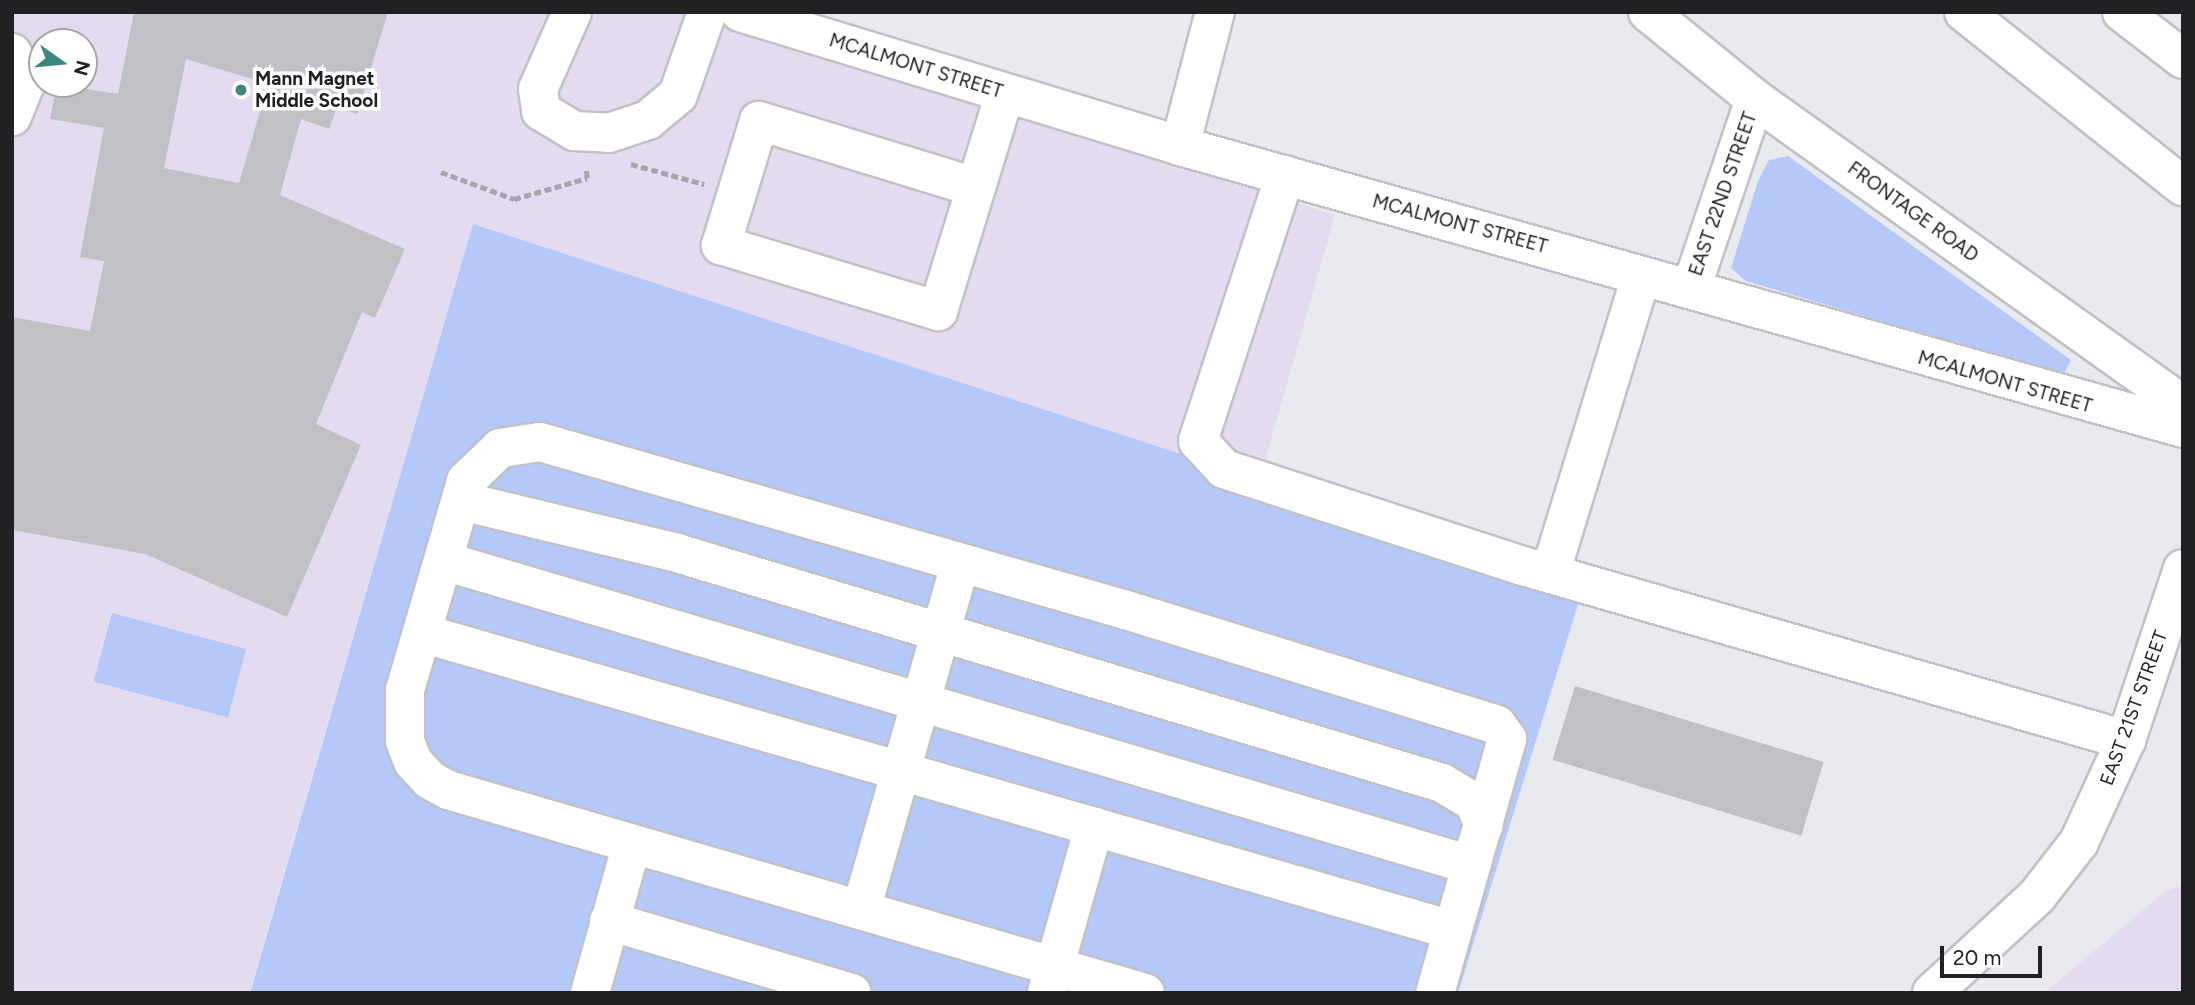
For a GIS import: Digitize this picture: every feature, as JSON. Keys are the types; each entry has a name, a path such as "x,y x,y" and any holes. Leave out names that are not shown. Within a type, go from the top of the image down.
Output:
{"main road":[{"path":"572,12 538,89 541,111 574,131 609,133 648,120 678,95 707,12"},
{"name":"MCALMONT STREET","path":"740,12 1180,146 1691,289 1893,351 2183,428"},
{"path":"1180,146 1215,12"},
{"name":"FRONTAGE ROAD","path":"1648,12 1755,99 2183,405"},
{"path":"1964,12 2183,186"},
{"path":"2122,12 2183,59"},
{"path":"12,53 25,84 12,117"},
{"path":"975,187 758,121 721,245 938,311 1005,93"},
{"name":"EAST 22ND STREET","path":"1691,289 1755,99"},
{"path":"1285,175 1198,441 1224,469 1780,643 2126,740"},
{"path":"1551,571 1642,276"},
{"path":"1145,993 1051,980 861,910 632,844 430,780 413,762 403,716 405,690 425,634 466,481 486,457 515,443 540,442 960,564 1497,725 1507,739 1435,993"},
{"path":"461,501 677,553 1442,783 1474,802 1484,825"},
{"path":"444,561 1471,865"},
{"path":"861,910 898,770 960,564"},
{"name":"EAST 21ST STREET","path":"1932,993 2038,895 2079,842 2126,740 2183,569"},
{"path":"425,634 1452,930"},
{"path":"1051,980 1094,827"},
{"path":"590,993 632,844"},
{"path":"610,921 852,993"}],"path":[{"path":"619,156 638,168 709,185"},
{"path":"441,172 514,199 587,178 586,167"}],"shaded area":[{"path":"12,12 702,12 1335,215 1259,482 473,224 249,993 12,993"},
{"path":"1788,156 2071,360 2063,375 1746,281 1731,268 1758,181 1769,160"},
{"path":"473,224 1584,585 1458,993 250,993"},
{"path":"112,613 246,649 228,718 94,682"},
{"path":"2183,886 2183,993 2044,993 2167,890"}],"building":[{"path":"134,12 388,12 357,114 337,107 329,129 301,119 280,195 405,249 375,318 362,312 316,424 361,445 287,617 145,554 12,530 12,317 90,331 104,261 80,257 104,128 50,119 54,98 98,98 98,91 118,94","holes":["186,59 268,84 239,183 164,168"]},
{"path":"1575,686 1824,762 1801,836 1552,760"}],"place":[{"name":"Mann Magnet Middle School","path":"241,90"}]}
